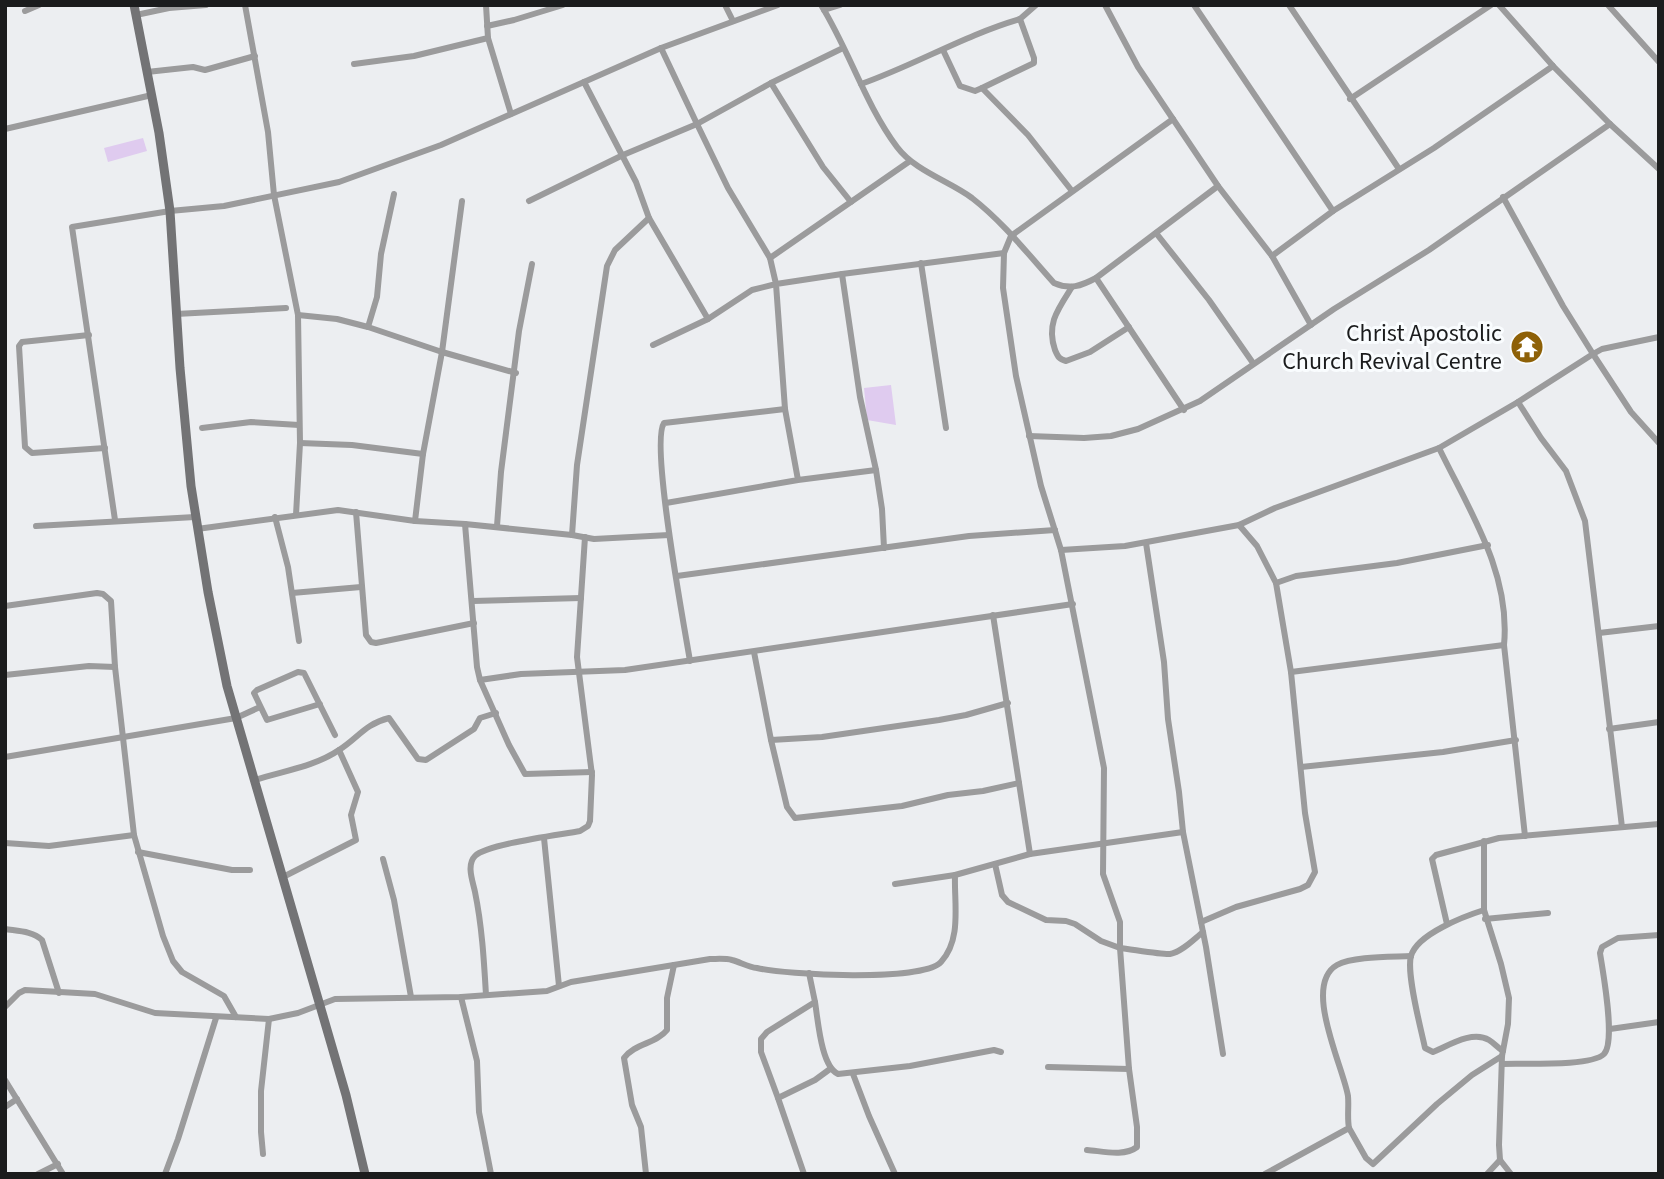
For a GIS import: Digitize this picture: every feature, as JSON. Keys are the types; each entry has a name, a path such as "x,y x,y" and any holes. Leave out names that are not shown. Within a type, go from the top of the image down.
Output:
{"main road":[{"path":"135,10 148,72 170,211 176,314 195,517 227,686 346,1095 365,1174"}],"street":[{"path":"25,11 38,5"},
{"path":"135,10 206,5"},
{"path":"246,5 268,132 274,195 298,315 300,443 296,515"},
{"path":"486,5 488,37 511,114"},
{"path":"487,26 563,5"},
{"path":"725,5 733,20"},
{"path":"115,520 72,227 170,211 205,209 339,182 441,145 661,48 778,5"},
{"path":"840,5 822,7 861,84 898,148 910,161 971,198 997,220 1054,283 1072,287 1096,278 1218,186"},
{"path":"861,84 994,27 1020,19 1035,5"},
{"path":"1105,5 1138,67 1218,186 1272,256 1311,325"},
{"path":"1194,5 1333,211"},
{"path":"1350,99 1491,5"},
{"path":"1499,5 1553,66 1659,169"},
{"path":"1608,5 1659,62"},
{"path":"1293,6 1350,99 1399,169"},
{"path":"943,50 960,86 975,91 1034,62 1020,19"},
{"path":"354,64 414,56 488,37"},
{"path":"661,48 733,196 770,258 776,284 785,409 798,480"},
{"path":"529,201 623,155 697,124 842,48"},
{"path":"148,72 193,66 205,70 255,56"},
{"path":"1272,256 1333,211 1473,122 1553,66"},
{"path":"584,82 623,155 649,218 708,319"},
{"path":"771,83 823,167 851,202"},
{"path":"982,88 1028,135 1072,191"},
{"path":"5,130 152,95"},
{"path":"1087,1150 1124,1152 1137,1147 1129,1069 1120,922 1106,887 1101,844 1104,768 1061,550 1041,486 1016,376 1003,288 1004,253 1012,236 1173,119"},
{"path":"1029,436 1111,436 1139,429 1184,410 1429,250 1610,124"},
{"path":"770,258 910,161"},
{"path":"368,327 377,298 382,254 394,194"},
{"path":"1503,197 1593,354 1631,412 1656,435 1659,443"},
{"path":"415,521 423,454 442,352 462,201"},
{"path":"572,535 577,465 607,266 615,250 649,218"},
{"path":"1156,233 1254,363"},
{"path":"653,345 708,319 752,290 842,274 1004,253"},
{"path":"921,263 946,429"},
{"path":"497,526 501,472 523,303 532,264"},
{"path":"842,274 860,397 882,509 884,548"},
{"path":"1096,278 1184,410"},
{"path":"1072,287 1058,311 1050,335 1058,358 1062,361 1090,352 1129,327"},
{"path":"176,314 286,308"},
{"path":"298,315 337,319 368,327 516,373"},
{"path":"89,335 20,344 24,447 32,453 105,448"},
{"path":"1061,550 1146,543 1239,525 1275,508 1439,448 1602,349 1659,337"},
{"path":"1518,402 1566,471 1585,521 1622,827"},
{"path":"690,660 669,535 660,432 664,423 785,409"},
{"path":"202,428 251,422 299,425"},
{"path":"300,443 352,445 423,454"},
{"path":"1439,448 1488,545 1500,589 1525,836"},
{"path":"666,503 798,480 876,470"},
{"path":"197,529 338,510 415,521 497,526 585,537 669,535"},
{"path":"356,512 366,635 371,642 474,623"},
{"path":"36,526 195,517"},
{"path":"275,517 292,593 299,641"},
{"path":"465,523 480,680 509,745 526,774 592,772"},
{"path":"1201,922 1236,907 1308,885 1315,872 1308,834 1291,672 1276,583 1257,546 1239,525"},
{"path":"677,576 969,536 1055,530"},
{"path":"486,995 482,936 471,874 472,859 476,854 495,847 580,831 590,821 592,772 577,657 585,537"},
{"path":"1146,543 1164,662 1182,832 1203,932 1223,1054"},
{"path":"1276,583 1296,576 1398,563 1488,545"},
{"path":"292,593 361,587"},
{"path":"5,606 103,594 111,601 115,667 134,835 163,936 173,961 182,972 224,996 236,1017"},
{"path":"472,601 581,598"},
{"path":"480,680 521,674 625,670 1073,604"},
{"path":"993,615 1031,854"},
{"path":"1599,633 1659,626"},
{"path":"1291,672 1504,645"},
{"path":"754,652 787,807 795,818 902,806 1019,783"},
{"path":"5,675 89,666 115,667"},
{"path":"320,704 270,720 264,719 254,696 255,691 304,673 320,704 335,735"},
{"path":"771,740 822,737 939,720 1008,703"},
{"path":"5,758 236,718 260,707"},
{"path":"255,780 320,760 339,750 360,730 389,718 418,759 426,760 474,729 480,718 496,713"},
{"path":"1609,729 1659,722"},
{"path":"1301,767 1443,752 1516,740"},
{"path":"283,877 356,840 351,815 358,792 339,750"},
{"path":"1447,924 1432,859 1436,855 1484,841 1659,824"},
{"path":"895,884 955,875 1031,854 1182,832"},
{"path":"5,842 49,846 134,835"},
{"path":"544,838 559,986"},
{"path":"1484,841 1483,910 1509,998 1508,1024 1502,1053 1500,1160 1511,1174"},
{"path":"138,852 232,870 250,870"},
{"path":"383,859 394,900 411,997"},
{"path":"995,864 1002,895 1008,902 1046,920 1075,924 1101,941 1120,948 1173,954 1203,932"},
{"path":"5,1007 25,990 95,994 155,1013 269,1019 320,1006 335,999 461,997 547,991 571,982 710,959 731,959 758,969 829,976 916,972 934,968 941,962 955,933 955,875"},
{"path":"1483,910 1447,924 1417,947 1411,956 1411,976 1425,1048 1433,1052 1459,1040 1482,1037 1502,1053"},
{"path":"1485,919 1548,914"},
{"path":"5,929 29,933 42,940 59,993"},
{"path":"1502,1064 1598,1059 1609,1045 1610,1029 1600,953 1602,947 1618,939 1659,934"},
{"path":"1411,956 1347,961 1334,966 1322,985 1330,1036 1348,1097 1349,1128 1366,1158 1373,1164 1437,1104 1502,1053"},
{"path":"646,1174 640,1127 632,1105 624,1058 639,1044 663,1035 667,1030 667,998 674,965"},
{"path":"808,973 822,1044 830,1069 838,1074 938,1062 981,1052 1001,1052"},
{"path":"461,997 477,1061 480,1112 491,1174"},
{"path":"804,1174 761,1052 761,1039 767,1032 815,1002"},
{"path":"164,1174 178,1139 216,1018"},
{"path":"263,1154 261,1091 269,1019"},
{"path":"1610,1029 1659,1022"},
{"path":"1048,1067 1129,1069"},
{"path":"778,1098 830,1069"},
{"path":"853,1074 895,1174"},
{"path":"5,1080 63,1174"},
{"path":"5,1107 17,1099"},
{"path":"1265,1174 1349,1128"},
{"path":"1487,1174 1500,1160"},
{"path":"38,1174 58,1164"}],"shaded area":[{"path":"143,138 147,151 108,162 104,148"},
{"path":"891,385 896,425 867,420 864,388"}],"place":[{"name":"Christ Apostolic Church Revival Centre","path":"1527,347"}]}
